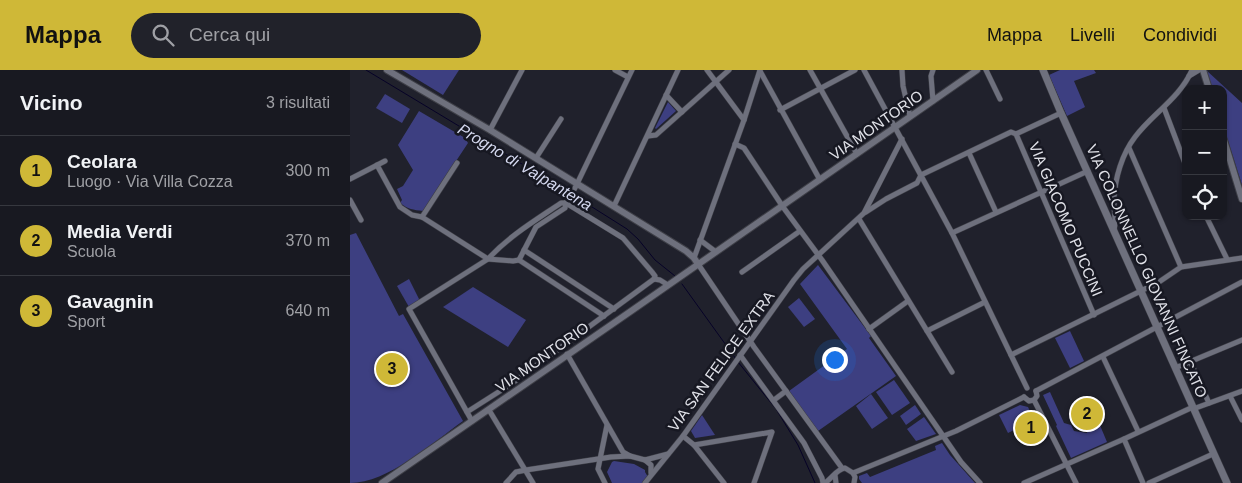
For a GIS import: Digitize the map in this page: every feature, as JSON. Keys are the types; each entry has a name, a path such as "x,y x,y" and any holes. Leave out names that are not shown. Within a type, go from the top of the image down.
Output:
{"main road":[{"name":"VIA COLONNELLO GIOVANNI FINCATO","path":"1043,70 1227,483"}],"street":[{"path":"387,70 578,183 694,258 750,341 842,468 848,469 858,483"},
{"path":"490,130 522,70"},
{"path":"615,70 628,77"},
{"path":"519,260 536,227 565,208 566,202 578,183 632,70"},
{"path":"614,206 678,70"},
{"path":"707,70 744,120"},
{"path":"648,136 656,135 729,70"},
{"path":"760,70 780,110 820,180"},
{"path":"694,258 760,70"},
{"path":"810,70 857,154"},
{"path":"780,110 855,70"},
{"path":"864,70 952,232 1027,388"},
{"path":"902,70 903,86 910,116"},
{"path":"933,70 933,101"},
{"name":"VIA MONTORIO","path":"382,483 783,207 977,70"},
{"path":"986,70 1000,99"},
{"path":"1114,230 1116,219 1114,201 1116,184 1121,163 1128,148 1134,138 1164,108 1189,77 1192,70"},
{"path":"1189,77 1199,70"},
{"path":"1203,70 1208,85"},
{"path":"666,95 682,112"},
{"path":"1164,108 1182,155"},
{"path":"864,213 917,183 921,175 1011,132 1016,134 1061,113"},
{"path":"536,158 560,119"},
{"name":"VIA GIACOMO PUCCINI","path":"1016,134 1094,315"},
{"name":"VIA SAN FELICE EXTRA","path":"645,483 683,436 794,280 803,269 864,213 902,139"},
{"path":"734,144 744,148 961,462 980,483"},
{"path":"1128,148 1181,267"},
{"path":"969,152 996,212"},
{"path":"350,179 386,161"},
{"path":"1227,161 1242,199"},
{"path":"422,217 456,163"},
{"path":"377,165 400,208 412,215 422,217 488,259 519,260 604,316"},
{"path":"952,232 1088,171"},
{"path":"872,198 886,199"},
{"path":"350,200 361,220"},
{"path":"472,421 409,309 488,259 496,250 525,227 561,203 566,202 623,238 652,272 655,276 654,279 668,285"},
{"path":"859,219 952,372"},
{"path":"1208,220 1227,259"},
{"path":"742,272 800,231"},
{"path":"700,240 716,252"},
{"path":"524,250 614,309"},
{"path":"1011,355 1142,291 1181,267 1242,258"},
{"name":"VIA MONTORIO","path":"467,412 511,384 654,279"},
{"path":"1036,391 1242,282"},
{"path":"869,329 908,301"},
{"path":"927,331 985,302"},
{"path":"1176,368 1242,340"},
{"path":"567,354 623,452 645,460 651,465 651,475"},
{"path":"740,356 804,443 824,483 842,468"},
{"path":"1103,357 1138,431"},
{"name":"VIA COLONNELLO GIOVANNI FINCATO","path":"1190,362 1208,403"},
{"path":"1031,387 1036,391 1037,396 1034,400 1029,401 1024,397 1023,392 1027,388 1031,387"},
{"path":"1024,483 1138,431 1242,390"},
{"path":"774,400 786,391"},
{"path":"1230,396 1242,420"},
{"path":"854,478 944,437 1024,397"},
{"path":"1034,400 1076,483"},
{"path":"489,410 533,483"},
{"path":"605,483 598,469 607,425"},
{"path":"694,445 772,432 754,483"},
{"path":"683,436 694,445 722,482"},
{"path":"1124,439 1143,483"},
{"path":"645,460 668,454"},
{"path":"1149,483 1213,454"},
{"path":"506,483 516,472 611,457 630,456"},
{"path":"835,475 836,483"}],"shaded area":[{"path":"402,70 459,70 443,95"},
{"path":"1060,70 1094,70 1096,73 1074,81 1085,107 1067,116 1049,75"},
{"path":"1206,70 1222,85 1211,85"},
{"path":"1227,89 1242,103 1242,185 1227,138"},
{"path":"385,94 410,109 402,123 376,108"},
{"path":"668,102 676,111 656,129 655,128"},
{"path":"419,111 465,138 468,143 423,211 411,209 400,203 402,200 397,189 403,186 413,170 398,145"},
{"path":"356,233 399,316 403,314 463,421 424,450 394,469 364,481 350,483 350,235"},
{"path":"818,265 871,336 869,338 896,376 818,431 789,391 847,349 800,284"},
{"path":"409,279 420,301 409,307 397,286"},
{"path":"473,287 526,320 508,347 443,307"},
{"path":"799,298 815,319 804,327 788,307"},
{"path":"1070,331 1084,361 1070,368 1055,338"},
{"path":"894,380 910,403 892,415 876,392"},
{"path":"1050,392 1064,423 1071,425 1074,431 1087,433 1089,423 1099,423 1107,442 1071,458 1043,395"},
{"path":"871,394 888,418 872,429 856,406"},
{"path":"915,405 921,414 906,425 900,416"},
{"path":"1020,405 1028,407 1034,420 1008,433 999,415"},
{"path":"702,415 715,435 695,438 691,431"},
{"path":"924,417 936,434 916,441 907,429"},
{"path":"942,443 975,483 862,483 859,479 859,476 867,473 870,477 936,450 935,446"},
{"path":"614,461 634,464 645,470 648,477 643,483 612,483 607,472"}],"waterway":[{"name":"Progno di Valpantena","path":"366,70 570,193"},
{"name":"Progno di Valpantena","path":"573,195 627,229 655,260 675,276"},
{"name":"Progno di Valpantena","path":"682,284 736,359"},
{"name":"Progno di Valpantena","path":"738,362 776,409 798,445 815,483"}],"place":[{"name":"Gavagnin","path":"392,369"},
{"name":"Media Verdi","path":"1087,414"},
{"name":"Ceolara","path":"1031,428"}]}
